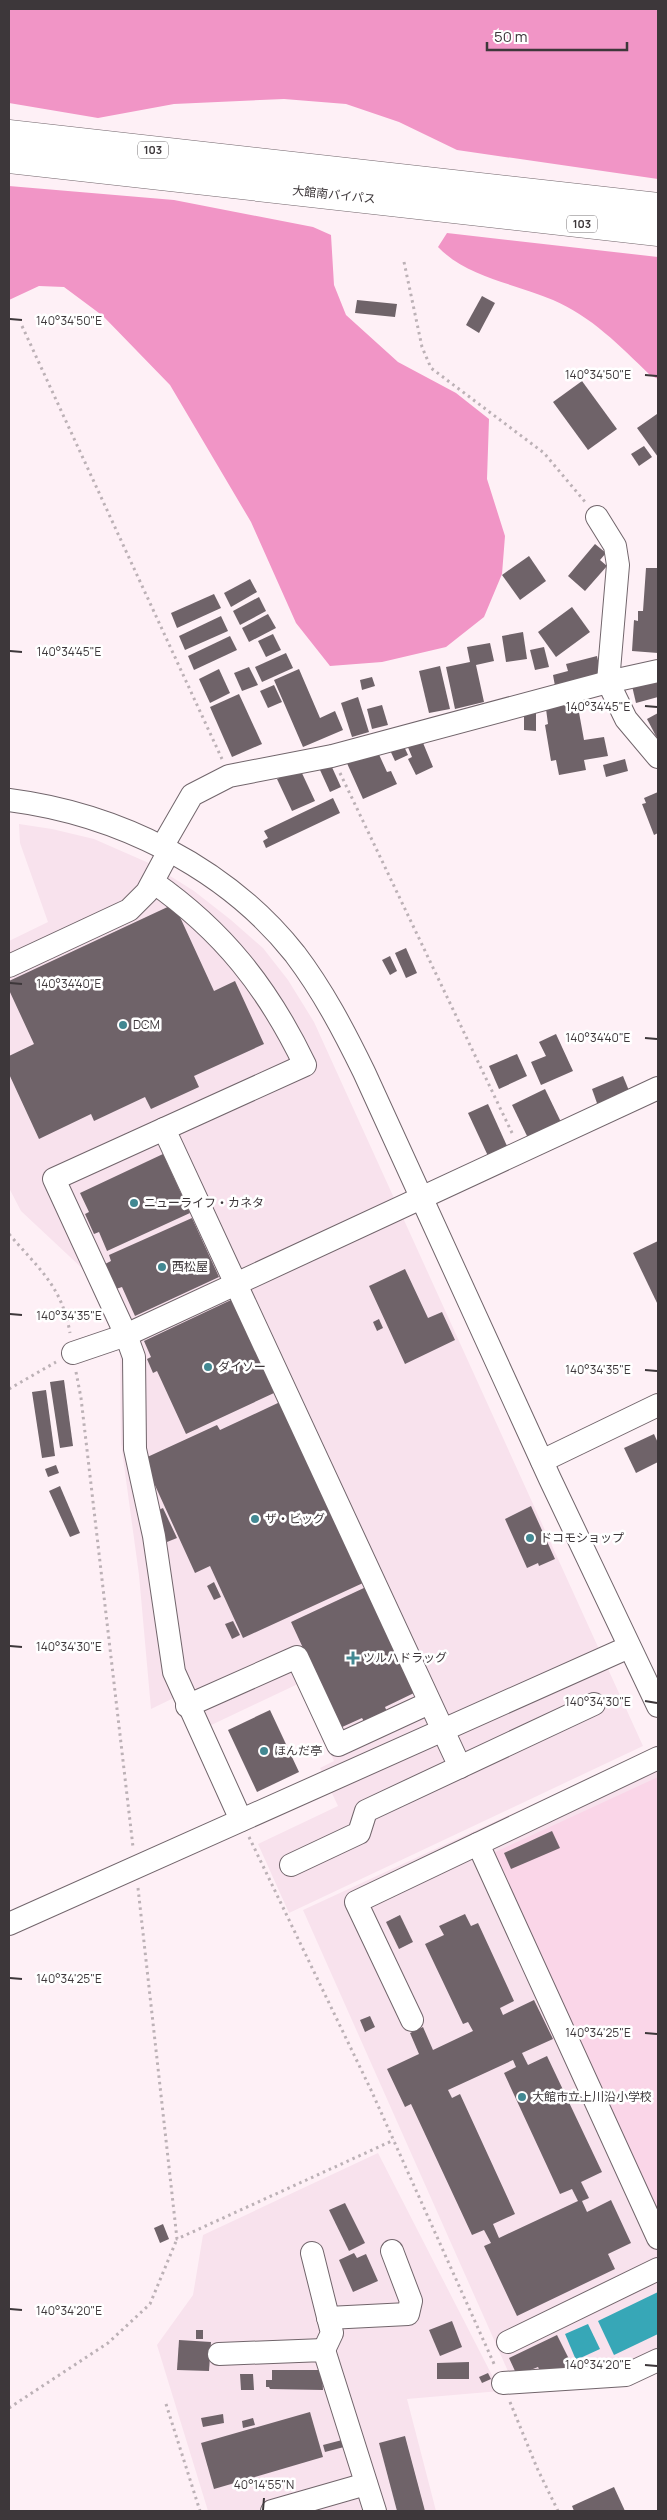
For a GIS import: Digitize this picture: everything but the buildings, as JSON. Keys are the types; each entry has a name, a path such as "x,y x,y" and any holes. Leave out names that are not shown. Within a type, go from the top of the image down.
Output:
{"highway":[{"name":"大館南バイパス","path":"9,134 297,178 508,202 658,207"},
{"name":"大館南バイパス","path":"9,159 297,178"},
{"name":"大館南バイパス","path":"508,202 658,232"}],"street":[{"path":"597,517 615,546 618,565 608,682 626,719 658,757"},
{"path":"9,966 129,910 139,902 153,882 166,849 192,795 229,776 332,756 608,682 658,671"},
{"path":"9,800 52,806 83,815 136,834 166,849 237,896 278,934 295,955 332,1008 344,1030 542,1461 658,1706"},
{"path":"153,882 177,899 206,924 242,962 280,1015 305,1065 54,1179 126,1335 134,1357 135,1449 154,1536 174,1672 185,1700 241,1820"},
{"path":"72,1353 126,1335 658,1088"},
{"path":"164,1129 460,1767"},
{"path":"542,1461 658,1405"},
{"path":"9,1924 135,1866 629,1647"},
{"path":"185,1700 297,1657 338,1745 429,1703"},
{"path":"290,1865 359,1833 366,1811 594,1704"},
{"path":"412,2020 356,1902 658,1758"},
{"path":"478,1844 658,2238"},
{"path":"328,2318 408,2314 411,2301 392,2250"},
{"path":"312,2253 332,2333 324,2350 375,2511"},
{"path":"508,2342 658,2269"},
{"path":"219,2354 324,2350"},
{"path":"503,2383 626,2375 658,2360"},
{"path":"272,2511 366,2484"}],"path":[{"path":"404,262 422,347 431,368 544,453 597,517"},
{"path":"22,326 229,776"},
{"path":"332,756 499,1102 520,1153"},
{"path":"9,1234 47,1275 66,1312 81,1398 177,2239 150,2304 108,2343 9,2408"},
{"path":"9,1389 72,1353"},
{"path":"241,1820 394,2140 503,2383 537,2468 558,2511"},
{"path":"177,2239 394,2140"},
{"path":"166,2404 200,2511"}],"shaded area":[{"path":"9,9 658,9 658,179 457,150 399,122 346,104 284,99 174,104 98,118 9,103"},
{"path":"9,186 174,200 313,227 331,235 334,285 346,315 398,362 456,393 489,419 487,479 505,536 502,574 484,617 446,647 382,662 330,666 296,623 251,522 170,385 103,316 64,287 39,286 9,300"},
{"path":"447,233 658,257 658,379 650,375 628,353 580,314 553,300 492,279 463,266 438,247"},
{"path":"19,824 52,829 94,839 151,864 194,891 231,920 263,948 288,980 314,1022 643,1746 289,1913 258,1844 338,1806 320,1768 334,1761 300,1683 205,1728 188,1691 151,1709 139,1575 121,1443 120,1351 84,1270 21,1211 9,1188 9,941 48,922 20,843"},
{"name":"大館市立上川沿小学校","path":"654,1748 658,1758 658,2353 622,2370 511,2378 303,1910"},
{"path":"658,1777 658,2224 489,1855"},
{"path":"378,2153 500,2391 407,2399 436,2511 208,2511 157,2345 193,2295 203,2235"}],"water":[{"path":"658,2292 658,2334 614,2355 598,2321"},
{"path":"588,2324 600,2349 576,2360 565,2334"}],"place":[{"name":"DCM","path":"123,1025"},
{"name":"ニューライフ・カネタ","path":"134,1203"},
{"name":"西松屋","path":"162,1267"},
{"name":"ダイソー","path":"208,1367"},
{"name":"ザ・ビッグ","path":"255,1519"},
{"name":"ドコモショップ","path":"530,1538"},
{"name":"ツルハドラッグ","path":"353,1658"},
{"name":"ほんだ亭","path":"264,1751"},
{"name":"大館市立上川沿小学校","path":"522,2097"}]}
